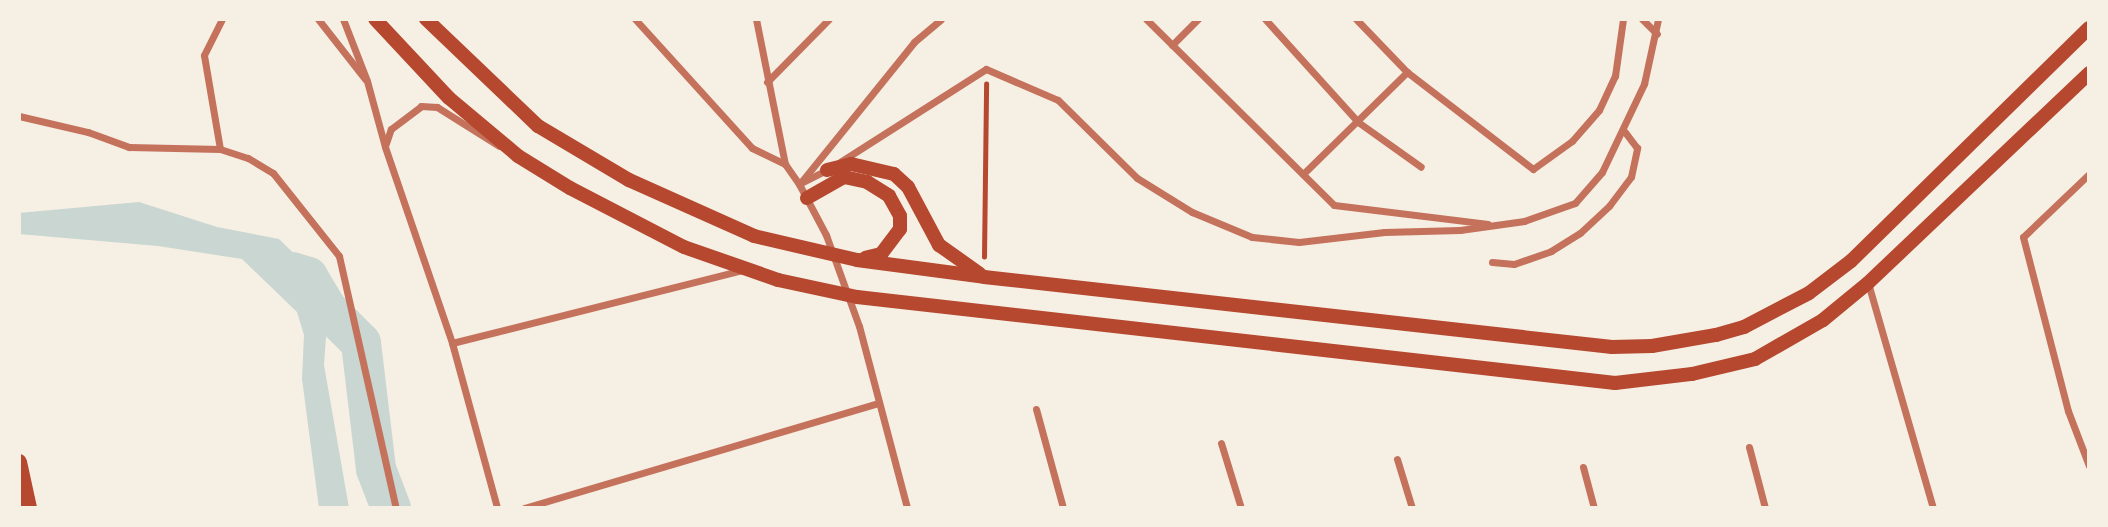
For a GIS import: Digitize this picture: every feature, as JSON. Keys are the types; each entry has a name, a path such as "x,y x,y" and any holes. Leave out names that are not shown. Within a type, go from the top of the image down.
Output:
{"main road":[{"path":"375,19 449,98 518,156 615,212 743,270 857,297 1615,383 1692,374 1755,359 1823,320 1868,284 2089,73"},
{"path":"426,19 538,127 584,157 754,236 857,260 984,277 1577,346 1653,346 1716,335 1744,327 1809,293 1851,261 2089,28"},
{"path":"827,170 851,164 894,174 908,187 939,245 984,277"},
{"path":"807,198 844,177 867,182 889,196 900,216 893,243 881,254 857,260"},
{"path":"19,462 29,508"}],"street":[{"path":"220,149 204,55 222,19"},
{"path":"318,19 367,81"},
{"path":"343,19 367,81 384,146 452,344 497,508"},
{"path":"635,19 752,148 785,164"},
{"path":"756,19 785,164 799,184 826,235 859,326 907,508"},
{"path":"767,82 829,19"},
{"path":"799,184 914,42 941,19"},
{"path":"1146,19 1334,205 1498,225"},
{"path":"1172,46 1198,19"},
{"path":"1265,19 1358,122 1421,167"},
{"path":"1356,19 1407,72 1533,169 1572,141 1599,110 1615,76 1623,19"},
{"path":"1642,19 1657,34"},
{"path":"799,184 827,170 986,69 1058,100 1137,178 1192,212 1252,237 1299,242 1498,225 1575,203 1602,172 1625,132 1657,34 1658,19"},
{"path":"1303,174 1407,72"},
{"path":"384,146 391,128 421,106 437,107 518,156"},
{"path":"19,116 89,132 129,147 220,149 248,158 273,173 339,256 396,508"},
{"path":"1492,262 1514,264 1551,251 1580,233 1609,206 1631,177 1636,148 1625,132"},
{"path":"2089,174 2023,237 2068,411 2089,466"},
{"path":"452,344 743,270"},
{"path":"1868,284 1933,508"},
{"path":"524,508 878,403"},
{"path":"1035,409 1063,508"},
{"path":"1221,443 1241,508"},
{"path":"1749,447 1765,508"},
{"path":"1397,458 1412,508"},
{"path":"1583,467 1594,508"}],"path":[{"path":"984,277 986,69"}],"shaded area":[{"path":"139,202 217,227 279,239 318,277 328,308 324,365 349,508 319,508 302,379 304,335 297,312 242,259 158,246 19,234 19,213"}],"waterway":[{"path":"292,272 308,277 327,309 361,343 376,469 391,508"}]}
